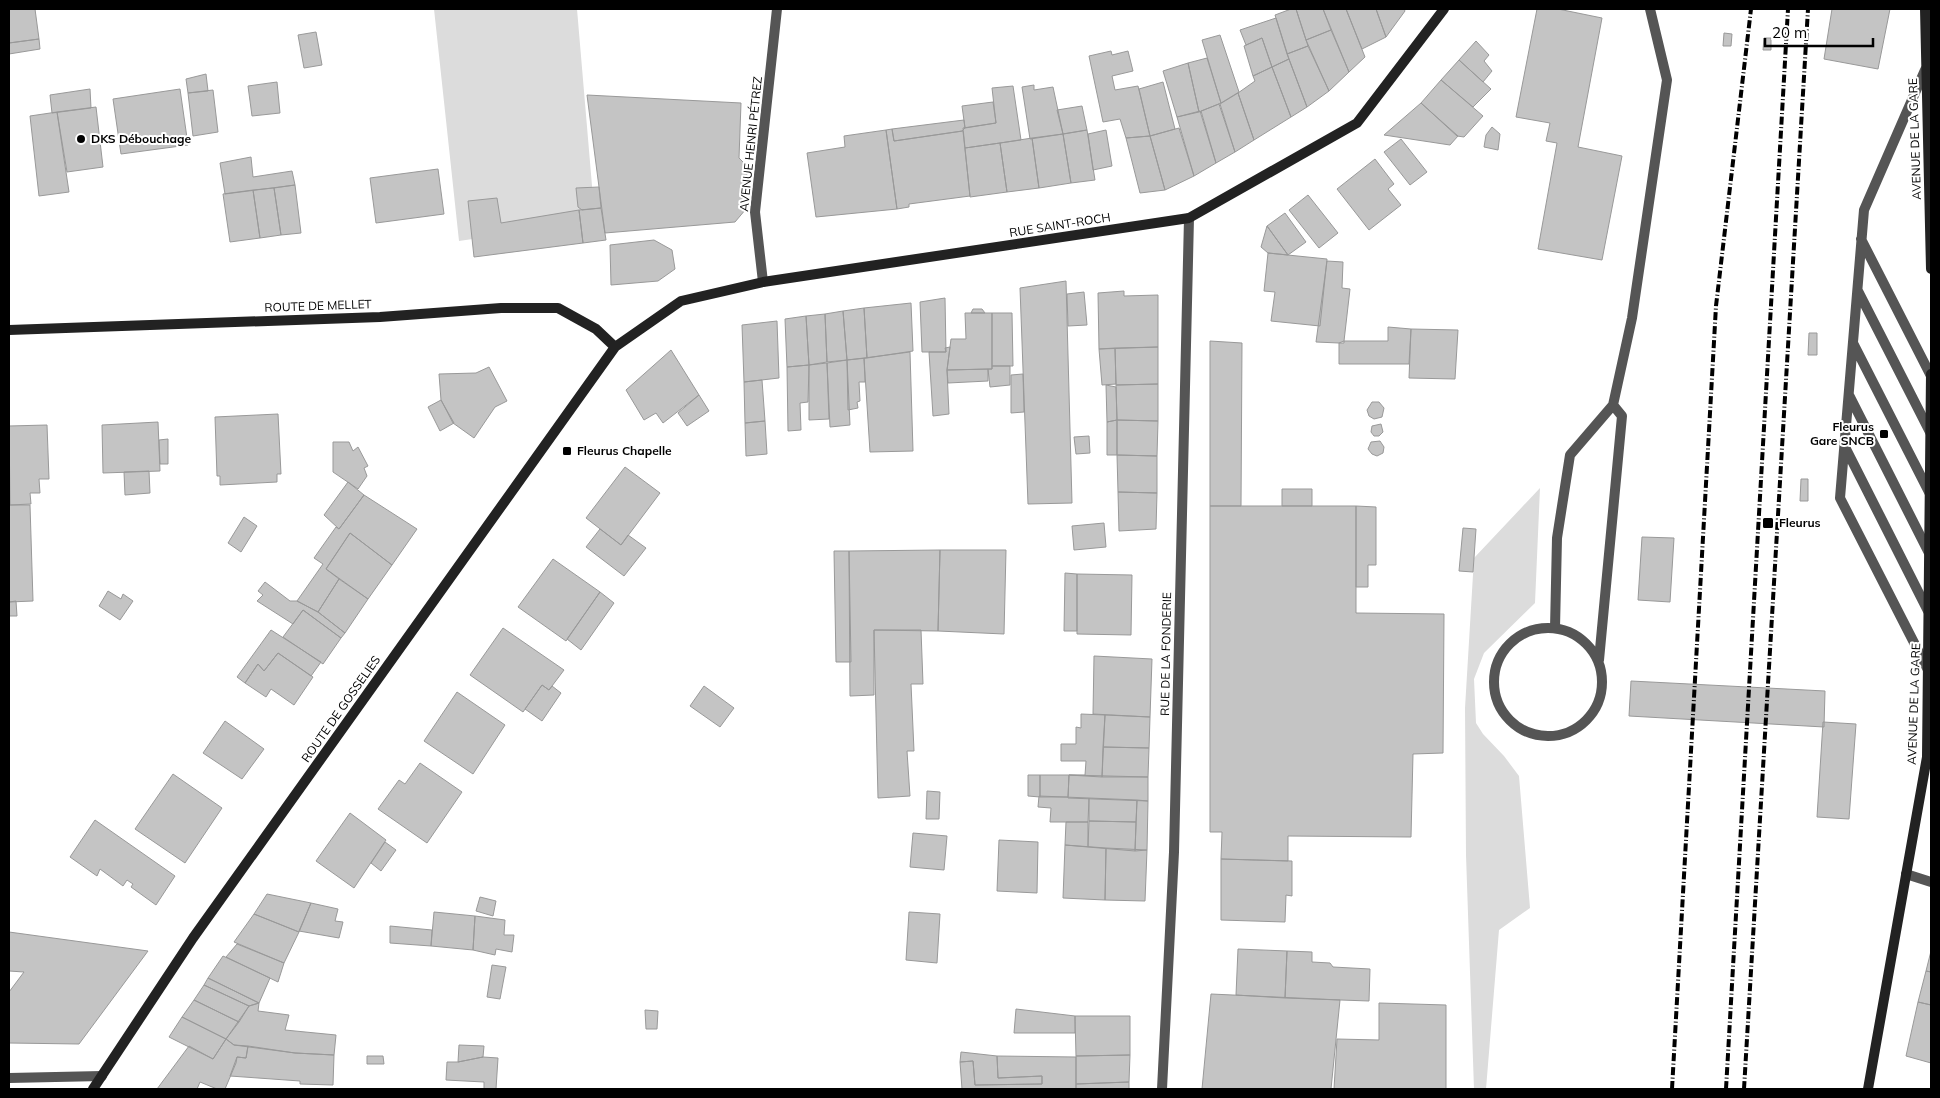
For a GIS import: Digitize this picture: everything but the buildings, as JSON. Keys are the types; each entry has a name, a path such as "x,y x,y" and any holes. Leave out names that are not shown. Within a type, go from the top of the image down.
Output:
{"main road":[{"name":"RUE SAINT-ROCH","path":"615,346 681,301 763,282 1189,218 1357,123 1444,9"},
{"name":"AVENUE DE LA GARE","path":"1925,9 1931,269"},
{"name":"ROUTE DE MELLET","path":"9,330 380,317 501,308 558,308 596,330 615,346"},
{"name":"ROUTE DE GOSSELIES","path":"93,1089 193,938 615,346"},
{"name":"AVENUE DE LA GARE","path":"1868,1089 1929,757 1928,612 1931,375"}],"street":[{"name":"AVENUE HENRI PÉTREZ","path":"763,282 755,212 777,9"},
{"path":"1555,628 1557,538 1570,456 1614,405 1632,318 1667,80 1650,9"},
{"path":"1925,70 1864,210 1840,498 1928,670"},
{"name":"RUE DE LA FONDERIE","path":"1162,1089 1174,852 1189,218"},
{"path":"1861,238 1931,375"},
{"path":"1857,290 1930,434"},
{"path":"1853,342 1930,494"},
{"path":"1849,394 1929,553"},
{"path":"1599,662 1622,416 1614,405"},
{"path":"1844,446 1928,612"},
{"path":"1537,628 1555,628 1572,633 1587,643 1599,662 1603,675 1602,694 1595,710 1583,724 1567,733 1549,736 1532,734 1516,726 1503,713 1496,696 1494,679 1498,662 1507,646 1521,635 1537,628"},
{"path":"1906,874 1931,882"},
{"path":"9,1078 102,1076"}],"shaded area":[{"path":"434,9 577,9 595,221 459,241"},
{"path":"1540,488 1535,603 1484,653 1474,679 1476,723 1519,776 1530,908 1499,930 1486,1089 1474,1089 1466,855 1465,708 1474,558"}],"railway":[{"path":"1672,1089 1716,306 1751,9"},
{"path":"1726,1089 1788,9"},
{"path":"1744,1089 1808,9"}],"place":[{"name":"DKS Débouchage","path":"81,139"},
{"name":"Fleurus Gare SNCB","path":"1884,434"},
{"name":"Fleurus Chapelle","path":"567,451"},
{"name":"Fleurus","path":"1768,523"}]}
